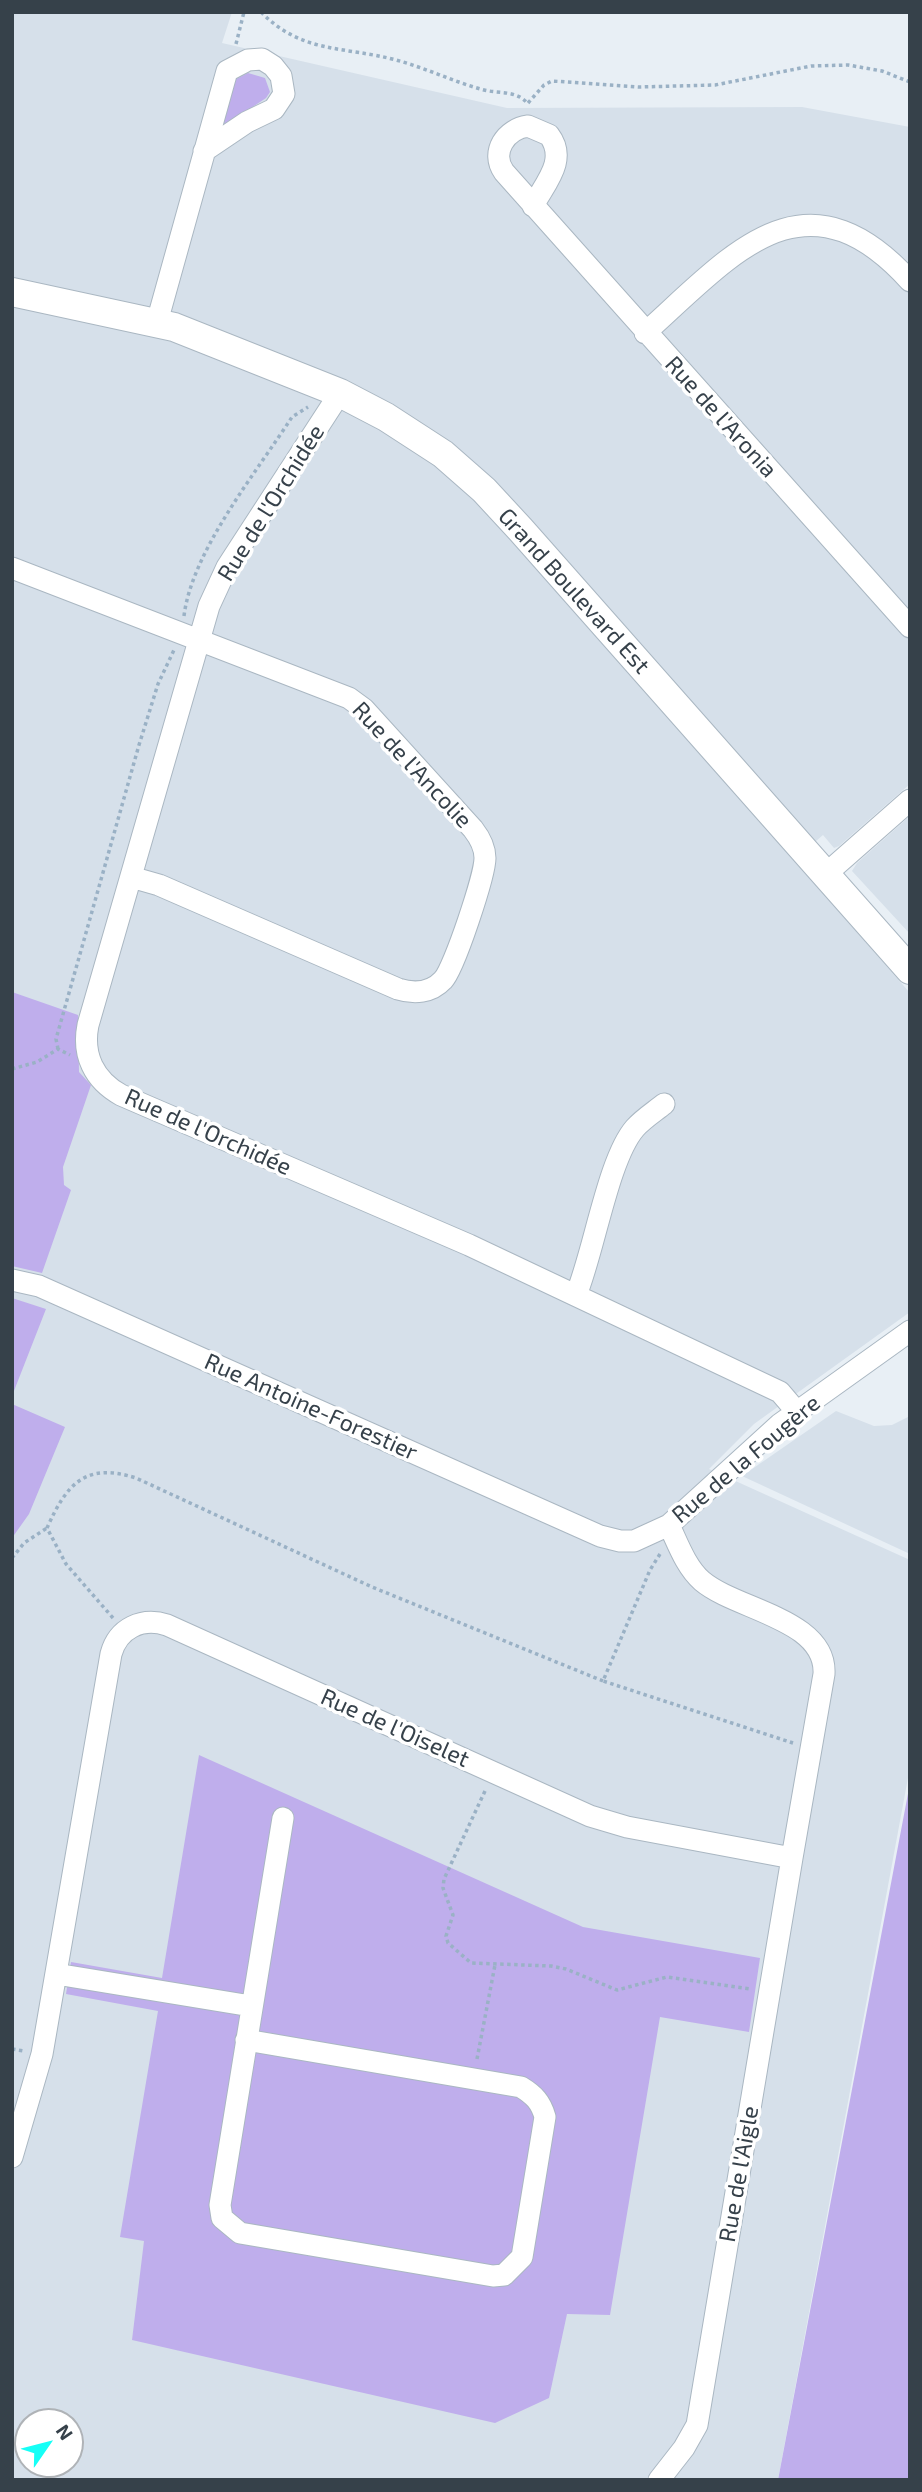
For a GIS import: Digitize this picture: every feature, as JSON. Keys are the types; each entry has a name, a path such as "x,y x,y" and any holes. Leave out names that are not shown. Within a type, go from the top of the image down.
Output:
{"street":[{"path":"158,322 204,151 227,71 252,59 262,59 273,66 281,76 284,89 279,105 204,151"},
{"name":"Rue de l'Aronia","path":"528,126 509,134 498,155 504,172 910,627"},
{"path":"528,126 549,135 557,153 555,167 533,206"},
{"path":"645,333 741,248 782,229 816,226 848,233 878,249 910,281"},
{"name":"Grand Boulevard Est","path":"12,292 158,322 251,355 340,393 424,441 484,490 827,873 910,970"},
{"name":"Rue de l'Orchidée","path":"340,393 215,591 86,1032 88,1055 103,1082 121,1095 576,1295 780,1392 797,1412"},
{"name":"Rue de l'Ancolie","path":"12,568 355,701 478,836 485,854 483,872 450,971 437,986 418,992 398,989 159,885 131,877"},
{"path":"827,873 910,800"},
{"path":"576,1295 587,1269 619,1156 635,1129 664,1104"},
{"name":"Rue Antoine-Forestier","path":"12,1280 39,1286 609,1539"},
{"name":"Rue de la Fougère","path":"609,1539 634,1541 669,1525 797,1412 910,1331"},
{"path":"669,1525 689,1566 704,1583 802,1631 816,1643 824,1668 792,1858"},
{"name":"Rue de l'Oiselet","path":"123,1632 141,1623 167,1625 578,1811 614,1824 792,1858"},
{"path":"12,2157 38,2072 111,1654 123,1632"},
{"path":"246,2040 521,2087 533,2095 542,2106 545,2117 522,2257 504,2275 493,2276 240,2233 229,2227 222,2218 220,2205 251,2006 283,1818"},
{"name":"Rue de l'Aigle","path":"659,2480 684,2448 697,2425 792,1858"},
{"path":"56,1974 251,2006"}],"path":[{"path":"232,54 244,12"},
{"path":"261,12 284,33 303,42 393,59 486,91 516,94 528,103"},
{"path":"528,126 528,103 544,85 566,80 639,87 715,86 811,66 836,65 882,71 907,81"},
{"name":"Rue de l'Orchidée","path":"185,613 193,581 211,542 292,417 307,408"},
{"path":"58,1049 56,1039 139,746 158,684 175,649"},
{"path":"58,1049 76,1055"},
{"path":"12,1069 37,1062 58,1049"},
{"path":"12,1558 24,1543 47,1528 57,1507 78,1483 98,1471 120,1472 372,1587 603,1681 811,1749"},
{"path":"603,1681 650,1570 660,1554 669,1525"},
{"path":"47,1528 66,1564 123,1632"},
{"path":"493,1773 444,1879 443,1888 453,1915 446,1936 448,1943 471,1963 566,1969 617,1990 667,1977 769,1992"},
{"path":"473,2078 495,1965"}],"shaded area":[{"path":"12,12 232,12 222,43 507,108 802,107 910,127 910,784 839,846 834,848 823,835 794,860 910,993 910,1312 754,1424 709,1469 910,1560 910,1767 778,2480 12,2480"},
{"path":"248,73 265,78 270,92 266,98 224,126 219,124 234,80"},
{"path":"910,816 910,934 852,871 857,863"},
{"path":"12,992 78,1015 79,1072 91,1085 63,1167 64,1185 71,1190 42,1273 12,1266"},
{"path":"12,1298 46,1309 12,1396"},
{"path":"12,1404 65,1427 29,1514 12,1538"},
{"path":"836,1411 874,1426 892,1425 910,1416 910,1554 742,1476"},
{"path":"199,1755 583,1927 760,1958 749,2032 660,2017 610,2315 567,2314 549,2398 495,2423 132,2340 144,2241 120,2237 158,2011 66,1994 71,1962 162,1978"},
{"path":"910,1783 910,2480 778,2480"}]}
